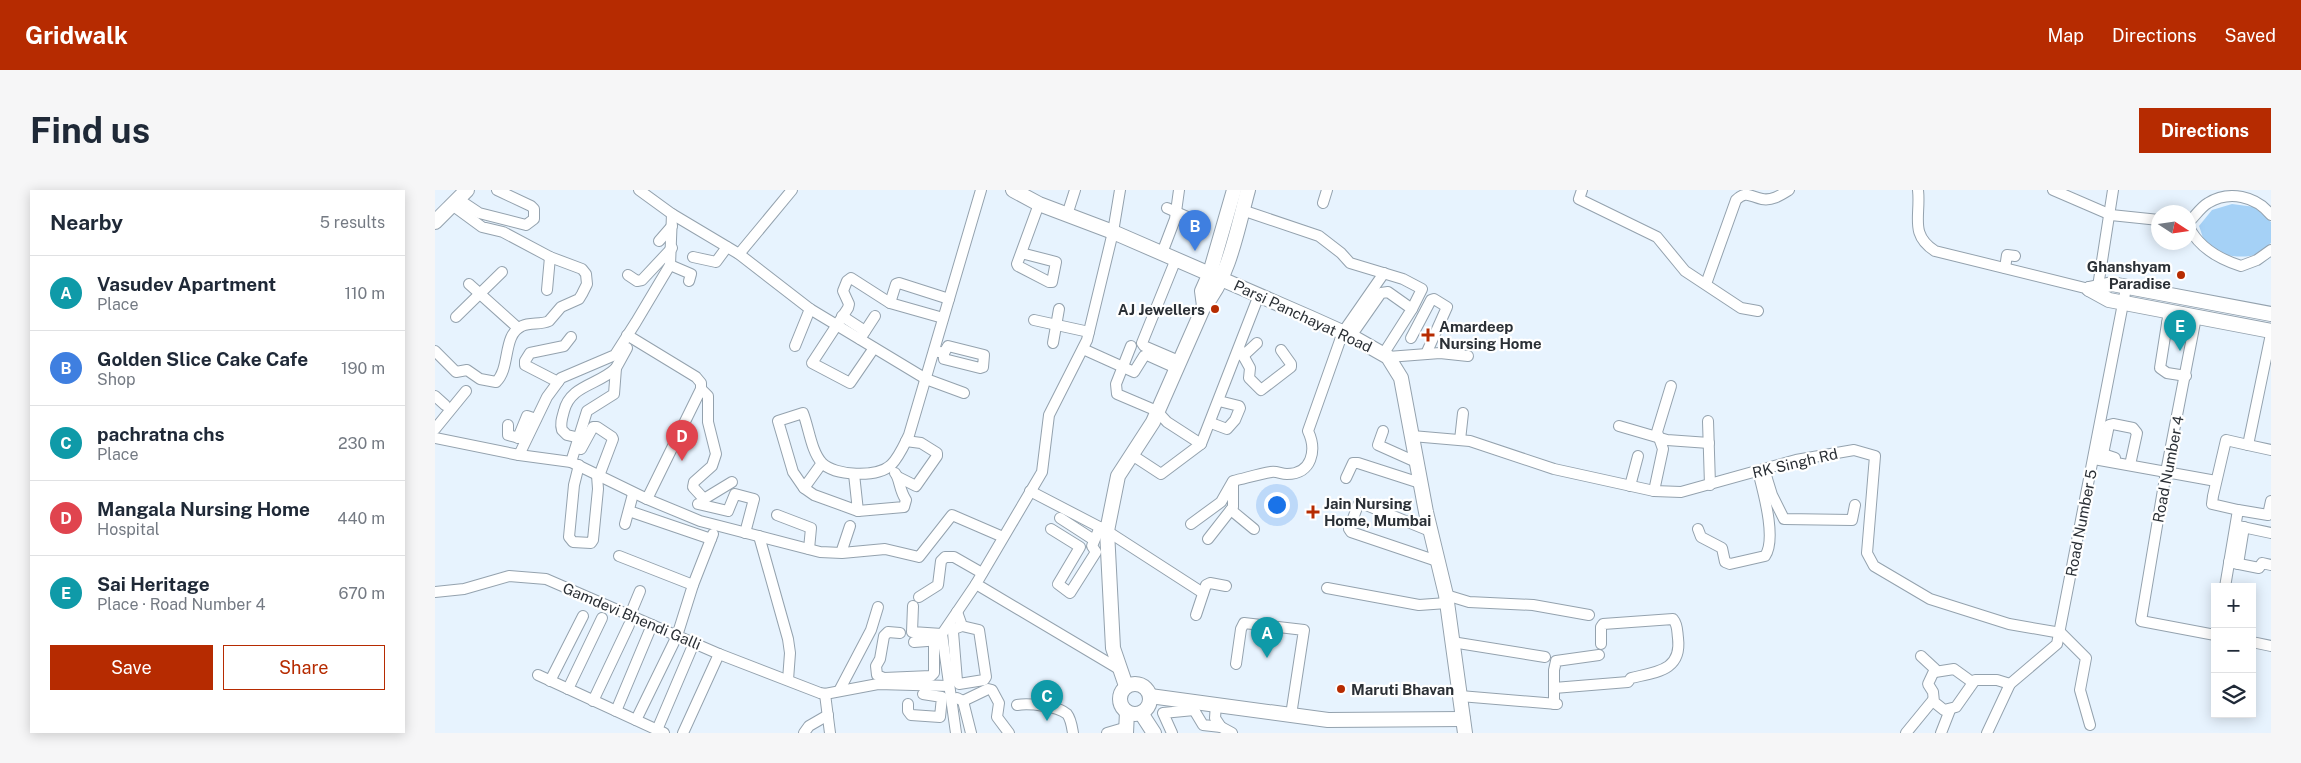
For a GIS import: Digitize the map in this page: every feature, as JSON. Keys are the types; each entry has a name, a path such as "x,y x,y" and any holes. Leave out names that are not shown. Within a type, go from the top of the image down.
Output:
{"street":[{"path":"459,198 479,213 526,225 534,219 534,209 531,206 497,190"},
{"path":"639,190 672,214 739,254 810,309 839,320 862,335 874,348 926,379 963,393"},
{"path":"739,254 792,190"},
{"path":"898,477 899,489 906,500 904,507 858,511 814,495 804,488 793,472 778,420 803,413 823,464 836,471 854,474 872,473 890,467 906,441 926,379 939,352 943,318 981,190"},
{"name":"Parsi Panchayat Road","path":"1013,190 1039,204 1113,232 1259,295 1347,334 1386,355 1401,378 1420,483 1447,599 1464,726"},
{"path":"1067,215 1075,190"},
{"path":"900,633 888,632 884,636 880,658 876,666 877,675 884,678 931,676 934,673 940,638 967,594 976,584 1042,472 1049,415 1083,349 1113,232 1120,190"},
{"path":"1162,253 1177,212 1179,190"},
{"path":"1051,529 1080,547 1058,584 1069,593 1096,552 1093,546 1103,529 1118,476 1157,411 1203,306 1214,294 1234,190"},
{"path":"1216,276 1243,210 1248,190"},
{"path":"1323,203 1327,190"},
{"path":"1582,190 1579,200 1657,237 1685,271 1741,308 1758,311"},
{"path":"1706,284 1736,200 1741,195 1749,193 1762,199 1773,199 1789,190"},
{"path":"1917,190 1918,234 1926,245 1935,251 2095,290 2109,300 2124,295 2271,314"},
{"path":"2053,190 2111,215 2151,219"},
{"path":"2095,290 2111,215 2113,190"},
{"path":"2196,215 2206,204 2217,198 2241,193 2256,201 2271,215"},
{"path":"435,222 459,198"},
{"path":"435,352 456,372 467,370 480,379 496,382 503,373 509,344 518,328 524,324 549,321 561,306 579,298 587,284 586,274 581,269 550,257 503,232 475,223 459,198"},
{"path":"1021,253 1039,204"},
{"path":"1167,208 1201,223"},
{"path":"1243,210 1319,236 1341,252 1350,263 1404,279 1422,289 1386,355"},
{"path":"575,463 593,427 597,427 613,439 598,475 593,540 591,543 573,542 569,537 575,463 580,438 587,411 614,394 616,368 630,337 670,265 669,251 672,214"},
{"path":"669,251 660,240 672,226"},
{"path":"2196,239 2214,256 2241,266 2257,260 2271,250"},
{"path":"693,257 716,262 727,247"},
{"path":"628,274 640,281 669,251"},
{"path":"2005,268 2007,255"},
{"path":"547,290 550,257"},
{"path":"1176,259 1142,343 1143,346 1177,365"},
{"path":"670,265 691,274 689,281"},
{"path":"456,317 502,272"},
{"path":"1191,524 1221,502 1233,481 1274,471 1286,474 1299,472 1310,462 1313,443 1307,431 1347,334 1384,273"},
{"path":"874,348 850,383 813,364 849,304 845,296 844,286 851,278 890,303 943,318"},
{"path":"890,303 896,284 899,283 949,300"},
{"path":"469,284 518,328"},
{"path":"1347,334 1381,293 1388,292 1412,309"},
{"path":"1132,455 1161,474 1201,444 1241,352 1259,295"},
{"path":"2124,295 2185,326"},
{"name":"Road Number 5","path":"1987,733 2010,684 2057,644 2061,633 2094,459 2102,438 2124,295"},
{"path":"1411,338 1431,300 1447,307 1425,354"},
{"path":"795,346 810,309"},
{"path":"1053,343 1059,309"},
{"path":"862,335 875,316"},
{"path":"2168,317 2197,317 2271,333 2248,445"},
{"path":"2168,317 2160,368 2167,373 2186,376"},
{"name":"Road Number 4","path":"2197,317 2166,472 2141,621 2211,635"},
{"path":"1034,320 1087,330"},
{"path":"558,382 525,365 525,361 530,353 564,346 571,337"},
{"path":"519,455 522,439 536,419 547,397 561,378 615,355 630,337"},
{"path":"630,337 696,376 701,382 701,389 647,499"},
{"path":"1241,352 1257,343"},
{"path":"1131,346 1116,384 1117,394 1157,411 1167,422 1201,444"},
{"path":"1083,349 1136,372 1144,356 1177,365"},
{"path":"1241,352 1250,368 1249,378 1261,390 1291,367 1291,364 1281,350"},
{"path":"1386,355 1468,356"},
{"path":"580,438 567,435 562,430 565,406 577,391 605,378 616,368"},
{"path":"1654,491 1663,449 1657,432 1671,386"},
{"path":"701,389 708,396 708,422 717,450 712,466 693,482 693,487 704,499 732,482"},
{"path":"439,439 446,433 436,428 466,391"},
{"path":"435,396 445,405"},
{"path":"1211,423 1227,429 1235,420 1240,408 1239,406 1219,401"},
{"path":"1461,440 1463,413"},
{"path":"1708,421 1710,485"},
{"path":"2131,463 2137,433 2135,429 2111,424 2102,438 2104,455 2131,463 2166,472 2216,481"},
{"path":"508,425 508,435 522,439"},
{"path":"1619,426 1658,438 1709,443"},
{"path":"1383,431 1378,444 1417,462"},
{"name":"RK Singh Rd","path":"1412,436 1470,441 1554,469 1654,491 1681,492 1797,460 1854,450 1875,456 1867,553 1874,566 1930,599 2009,624 2061,633"},
{"path":"439,439 519,455 575,463 633,494 700,521 745,533 810,546 842,551 885,549 919,557 952,514 1003,538"},
{"path":"2271,450 2226,440 2212,504 2268,514 2271,500"},
{"path":"890,467 898,477 916,486 937,456 936,452 921,443 906,441"},
{"path":"1630,486 1638,456"},
{"path":"2094,459 2131,463"},
{"path":"1346,478 1353,463 1358,463 1420,483"},
{"path":"804,488 823,464"},
{"path":"1761,470 1784,519 1852,520 1855,505"},
{"path":"1697,529 1701,537 1722,548 1725,562 1730,564 1765,556 1769,547 1767,511 1761,470"},
{"path":"854,474 858,511"},
{"path":"1208,538 1231,510 1234,498 1233,481"},
{"path":"1030,491 1103,529 1203,593"},
{"path":"625,524 633,494"},
{"path":"698,504 728,511 735,494 754,499 745,533"},
{"path":"1430,531 1361,503 1358,505 1349,530 1437,561"},
{"path":"1231,510 1254,529"},
{"path":"2226,583 2233,563 2240,527 2239,510"},
{"path":"629,511 711,539"},
{"path":"672,527 676,512"},
{"path":"777,515 811,528 810,546"},
{"path":"1060,518 1095,540"},
{"path":"696,535 700,521"},
{"path":"636,720 677,636 693,585 717,526"},
{"path":"842,551 850,526"},
{"path":"2240,527 2271,533"},
{"path":"1103,529 1113,648 1126,686"},
{"path":"759,536 788,639 790,653 788,680"},
{"path":"619,556 693,585"},
{"path":"919,597 938,585 941,562 945,557 955,557 982,572"},
{"path":"2233,563 2259,568 2263,563 2271,565"},
{"name":"Gamdevi Bhendi Galli","path":"435,592 454,591 509,576 546,579 629,620 653,625 719,654 825,694"},
{"path":"976,584 1119,669"},
{"path":"1196,615 1207,584 1227,586"},
{"path":"1327,588 1419,605 1447,599 1533,605 1589,615"},
{"path":"593,701 640,591"},
{"path":"913,606 912,632 940,638"},
{"path":"839,691 871,630 878,607"},
{"path":"947,621 957,609"},
{"path":"957,609 962,626"},
{"path":"550,681 583,616"},
{"path":"567,689 602,618"},
{"path":"1554,688 1628,682 1631,678 1665,670 1673,664 1679,648 1677,624 1673,619 1603,624 1601,627 1601,644"},
{"path":"1236,664 1241,629 1244,623 1305,630 1291,715"},
{"path":"616,711 653,625"},
{"path":"962,626 979,630 986,677 984,680 959,684 957,681 953,632 954,629 962,626"},
{"path":"2061,633 2086,658 2080,690 2090,725"},
{"path":"914,642 940,638"},
{"path":"940,638 956,733"},
{"path":"1452,642 1545,657"},
{"path":"538,675 661,732 695,643"},
{"path":"2256,643 2271,646"},
{"path":"683,733 719,654"},
{"path":"1460,696 1555,704 1553,670 1556,661 1599,655"},
{"path":"1906,733 1933,700 1933,692 1928,684 1935,672 1934,666 1921,656"},
{"path":"1935,672 1954,669 1972,682"},
{"path":"1933,700 1944,710 1950,710 1956,707 1972,682 1979,679 2010,684"},
{"path":"830,733 825,694 878,684 925,691 949,690 963,701 967,732"},
{"path":"1150,696 1149,706 1141,713 1127,712 1120,704 1119,699 1126,686 1131,684 1141,685 1150,696 1194,705"},
{"path":"963,701 989,689 992,690 999,703 997,717 1009,733"},
{"path":"909,704 907,711 915,716 939,717 941,697 925,691"},
{"path":"1017,705 1032,704 1060,711 1069,718 1073,733"},
{"path":"1216,704 1215,718 1221,727"},
{"path":"1172,733 1163,713 1194,705 1216,704 1328,720 1464,726"},
{"path":"1194,705 1203,725 1221,727 1232,733"},
{"path":"941,711 952,710"},
{"path":"1941,733 1950,710"},
{"path":"1107,733 1125,730 1127,712"},
{"path":"1141,713 1154,733"},
{"path":"804,733 809,726 827,715"}],"shaded area":[{"path":"2232,204 2255,207 2271,222 2271,243 2263,251 2242,257 2226,255 2212,248 2203,238 2199,226 2212,210"}],"place":[{"name":"Golden Slice Cake Cafe","path":"1195,251"},
{"name":"Ghanshyam Paradise","path":"2181,275"},
{"name":"AJ Jewellers","path":"1215,309"},
{"name":"Amardeep Nursing Home","path":"1428,335"},
{"name":"Sai Heritage","path":"2180,351"},
{"name":"Mangala Nursing Home","path":"682,461"},
{"name":"Jain Nursing Home, Mumbai","path":"1313,512"},
{"name":"Vasudev Apartment","path":"1267,658"},
{"name":"Maruti Bhavan","path":"1341,689"},
{"name":"pachratna chs","path":"1047,721"}]}
